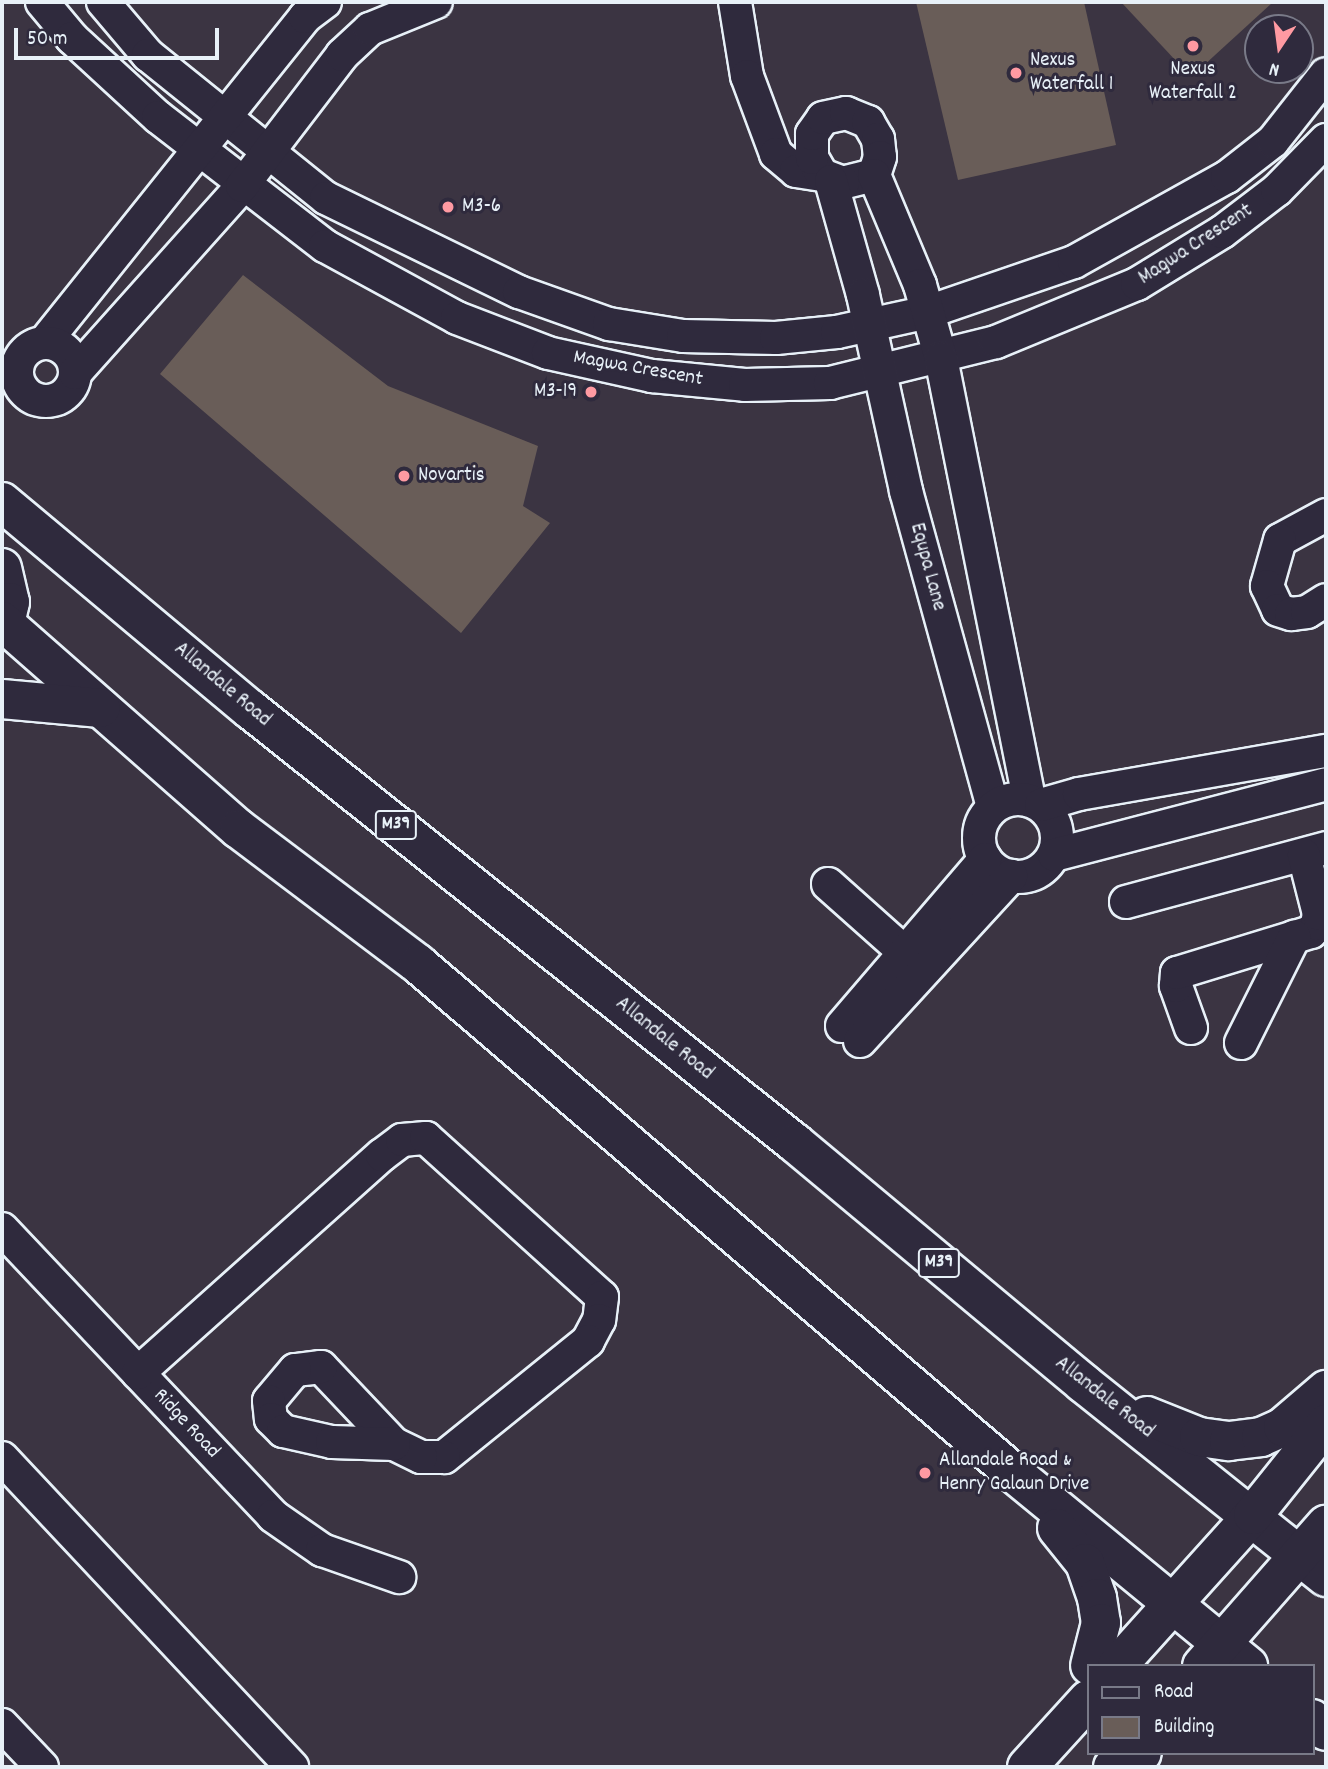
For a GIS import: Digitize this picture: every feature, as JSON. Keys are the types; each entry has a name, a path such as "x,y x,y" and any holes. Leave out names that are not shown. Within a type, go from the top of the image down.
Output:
{"main road":[{"name":"Allandale Road","path":"2,502 251,710 795,1143 1083,1383 1253,1515 1314,1567"},
{"path":"2,568 10,602 3,624 240,829 418,964 1011,1471 1171,1602 1224,1659 1314,1567 1326,1525"},
{"path":"2,699 101,708"},
{"path":"1083,1383 1168,1427 1229,1441 1261,1437 1283,1427 1326,1390"},
{"path":"1119,1664 1171,1602 1253,1515 1326,1424"},
{"path":"1011,1471 1085,1563 1094,1585 1101,1623 1090,1664"},
{"path":"1027,1767 1077,1714 1086,1680"},
{"path":"1111,1767 1138,1755"}],"street":[{"name":"Magwa Crescent","path":"42,2 72,38 200,150 242,186 325,246 390,285 457,318 548,353 652,376 745,384 830,383 941,358 996,342 1137,284 1222,232 1277,190 1326,140"},
{"name":"Magwa Crescent","path":"103,2 148,55 223,119 326,198 519,292 610,324 684,336 776,338 868,325 928,312 1073,262 1179,205 1273,141 1326,74"},
{"path":"325,2 305,17 44,343 26,351 16,368 27,395 44,401 62,397 75,373 242,186 342,55 370,29 436,2"},
{"path":"735,2 747,76 776,154 796,171 827,178 857,183 874,174"},
{"path":"827,178 812,158 812,134 823,118 846,113 868,122 878,139 880,157 874,174 928,312 941,358 1035,802 1056,827 1054,855"},
{"name":"Equpa Lane","path":"827,178 993,806"},
{"path":"44,343 63,349 75,373"},
{"path":"1326,515 1280,540 1267,586 1278,610 1291,614 1307,612 1326,600"},
{"path":"998,868 979,828 993,806 1010,799 1035,802 1326,751"},
{"path":"1184,777 1196,818"},
{"path":"998,868 1036,873 1054,855 1326,784"},
{"path":"1126,902 1315,852 1319,914 1311,933 1177,973 1176,986 1191,1028"},
{"path":"851,1034 998,868"},
{"path":"828,884 914,961"},
{"path":"1241,1043 1294,937"},
{"path":"138,1373 382,1155 402,1140 426,1138 602,1297 599,1320 588,1341 444,1457 421,1457 394,1444"},
{"name":"Ridge Road","path":"2,1229 273,1516 322,1550 399,1577"},
{"path":"2,1458 292,1767"},
{"path":"2,1725 42,1767"}],"building":[{"name":"Nexus Waterfall 1","path":"916,2 1084,2 1116,145 958,180"},
{"name":"Nexus Waterfall 2","path":"1121,2 1273,2 1260,14 1244,14 1244,29 1191,77"},
{"name":"Novartis","path":"243,275 388,386 538,446 523,506 550,523 461,633 160,374"}],"place":[{"name":"Nexus Waterfall 2","path":"1193,46"},
{"name":"Nexus Waterfall 1","path":"1016,73"},
{"name":"M3-6","path":"448,207"},
{"name":"M3-19","path":"591,392"},
{"name":"Novartis","path":"404,476"},
{"name":"Allandale Road & Henry Galaun Drive","path":"925,1473"}]}
